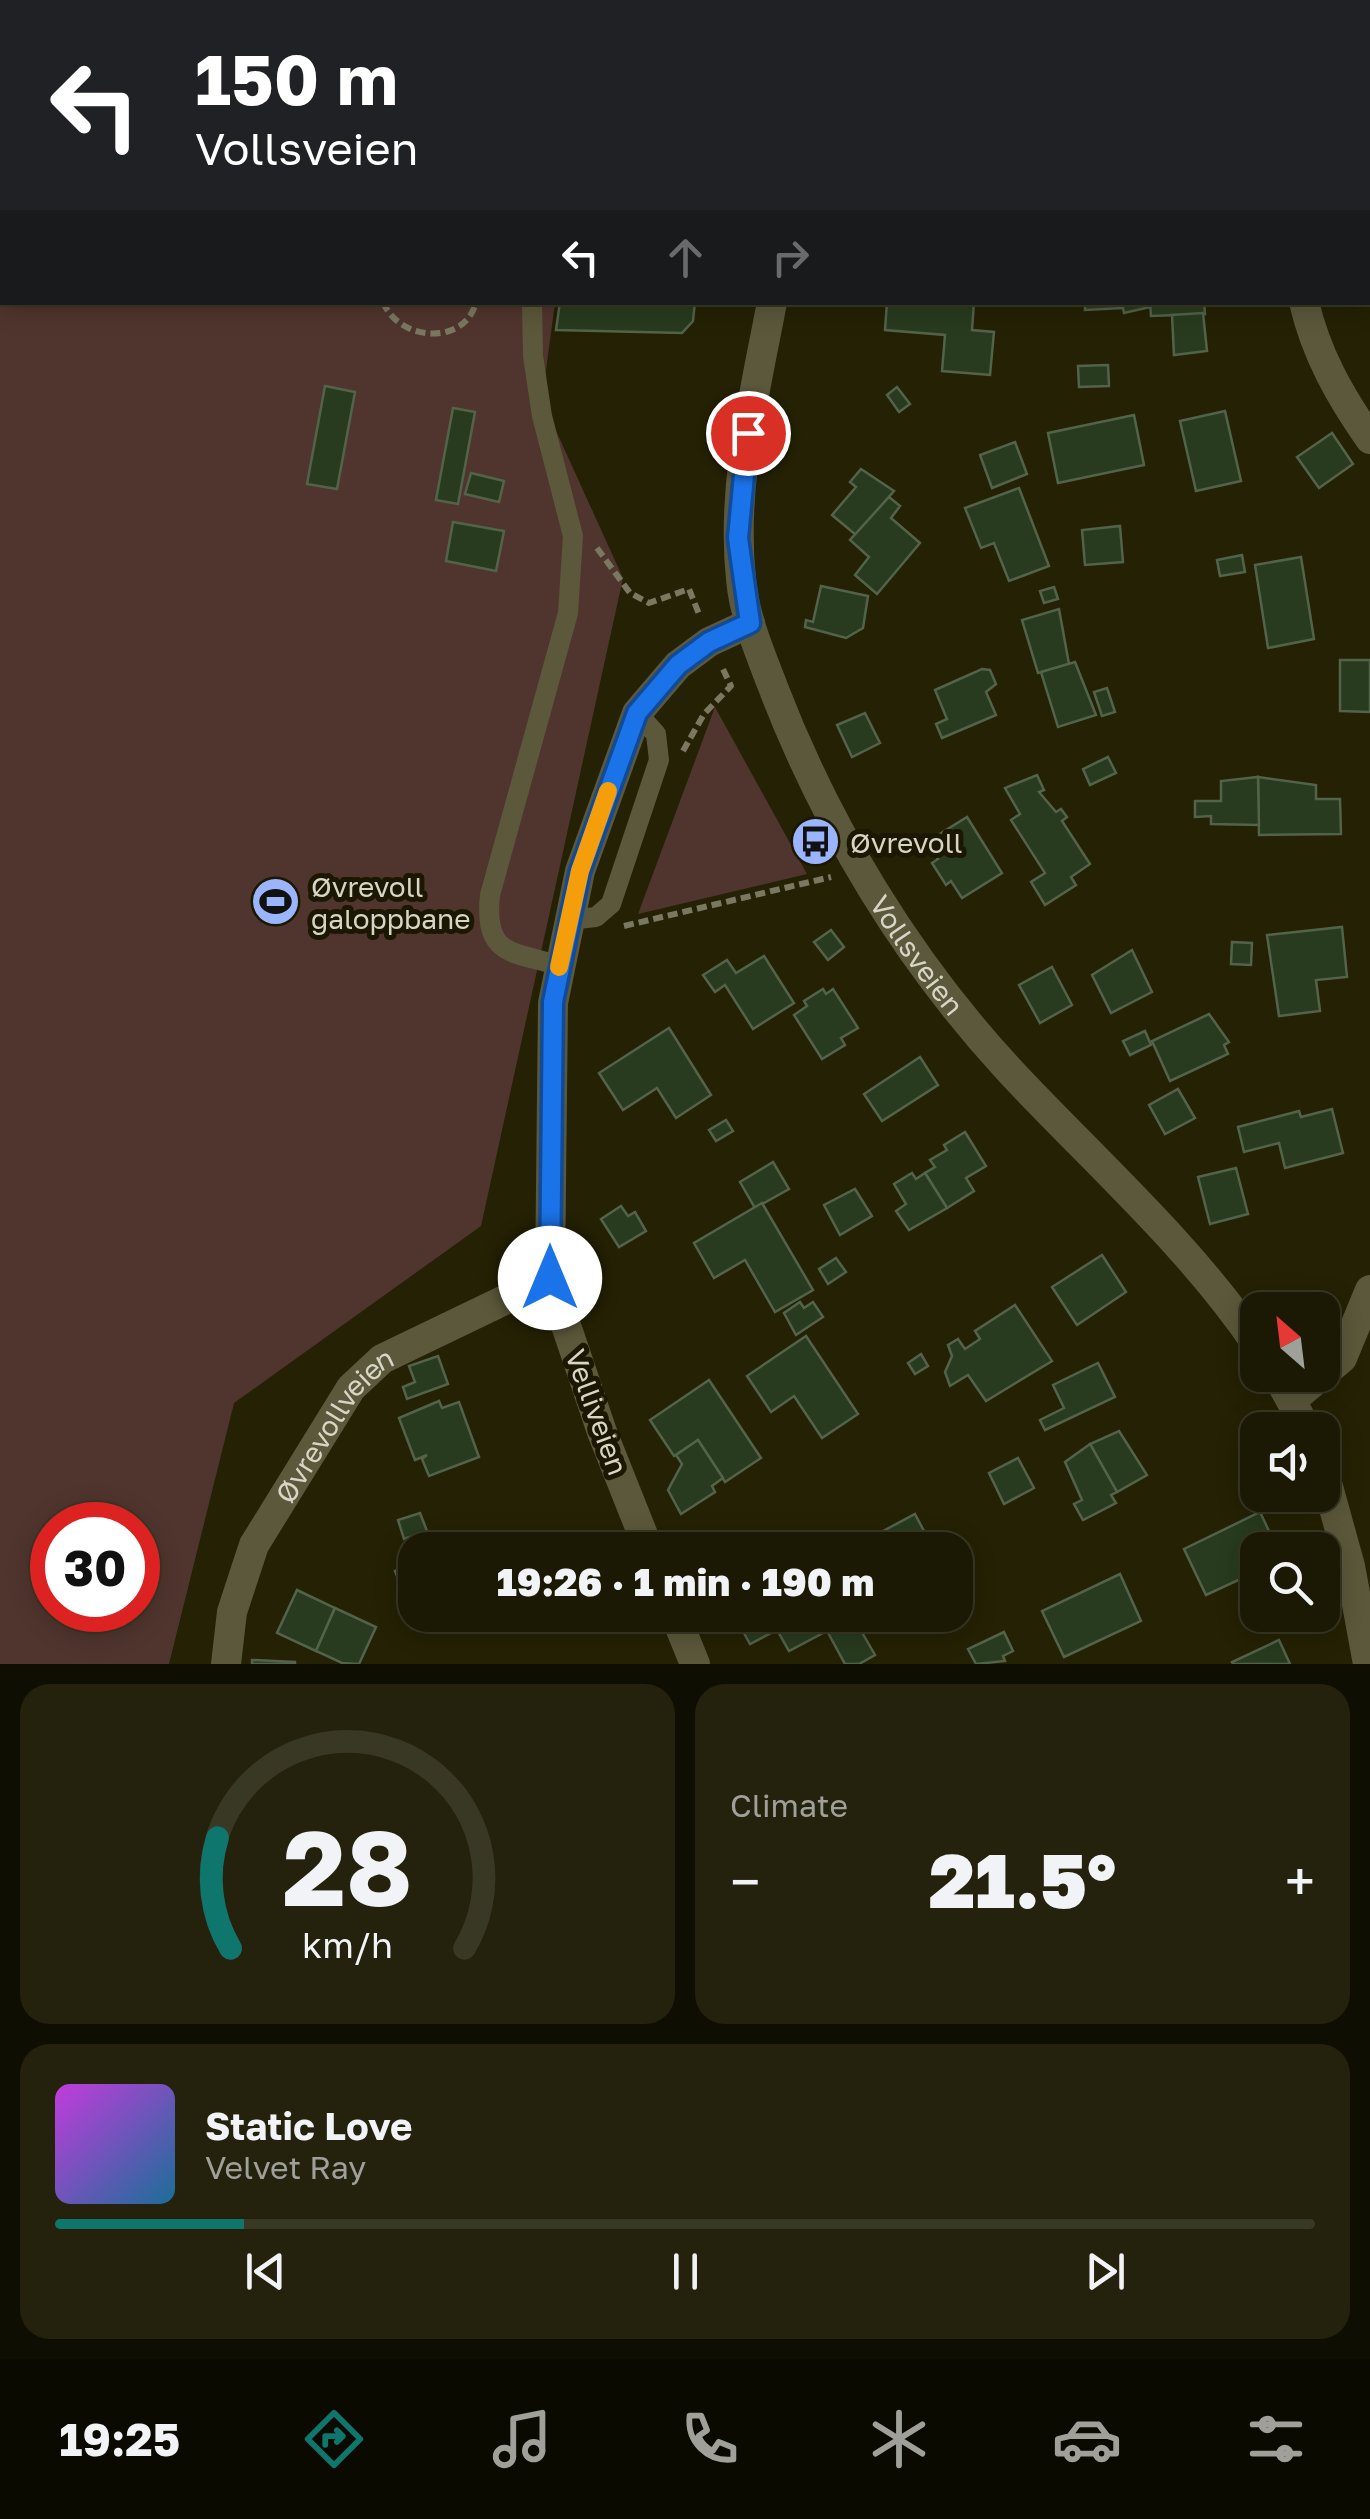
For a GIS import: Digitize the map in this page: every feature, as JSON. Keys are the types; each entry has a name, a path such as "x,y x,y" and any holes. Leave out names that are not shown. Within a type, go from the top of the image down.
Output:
{"street":[{"name":"Vollsveien","path":"771,305 739,495 741,583 750,623 788,726 862,870 916,955 974,1032 1216,1290 1240,1322"},
{"path":"1305,305 1318,349 1339,394 1370,439"},
{"name":"Velliveien","path":"642,1532 602,1432 550,1278 553,1002 563,942 586,853 637,713 656,686 709,642 750,623"},
{"name":"Øvrevollveien","path":"226,1664 232,1612 254,1545 352,1388 382,1359 550,1278"},
{"path":"1340,1359 1370,1290"},
{"path":"1335,1512 1350,1566 1368,1664"},
{"path":"682,1632 695,1664"}],"lane":[{"path":"532,305 533,356 542,416 574,536 568,613 490,895 487,926 493,940 509,952 563,942"}],"path":[{"path":"385,305 397,323 420,334 436,335 452,328 475,305"},
{"path":"574,536 595,546 630,593 649,603 690,589 709,642 731,686"},
{"path":"563,942 862,870"}],"shaded area":[{"name":"Øvrevoll galoppbane","path":"0,305 555,305 542,400 623,578 481,1226 234,1403 169,1664 0,1664"},
{"path":"715,707 807,874 638,914"}],"building":[{"path":"560,305 695,305 693,321 682,333 556,330"},
{"path":"887,305 974,305 972,330 994,332 990,375 942,371 945,335 885,330"},
{"path":"1085,305 1150,305 1124,313 1123,308 1085,310"},
{"path":"1150,305 1204,305 1205,314 1151,316"},
{"path":"1203,313 1207,351 1174,355 1172,315"},
{"path":"1108,365 1109,386 1079,387 1078,366"},
{"path":"325,386 355,392 337,489 307,484"},
{"path":"897,387 910,404 899,412 887,395"},
{"path":"453,408 475,412 458,504 436,500"},
{"path":"1225,411 1241,481 1196,491 1180,421"},
{"path":"1134,415 1144,465 1058,483 1048,433"},
{"path":"1332,433 1353,464 1319,488 1297,457"},
{"path":"1015,442 1027,474 992,488 980,455"},
{"path":"861,469 894,491 856,535 832,515 856,487 850,482"},
{"path":"471,473 504,481 499,502 465,494"},
{"path":"1019,488 1049,566 1009,581 994,543 981,548 965,508"},
{"path":"889,497 900,506 891,518 920,543 877,594 855,575 869,557 850,540"},
{"path":"453,522 504,531 496,571 446,561"},
{"path":"1120,526 1123,562 1085,565 1082,530"},
{"path":"1242,555 1245,572 1220,576 1217,560"},
{"path":"1301,557 1314,639 1268,648 1255,565"},
{"path":"821,586 868,596 863,628 846,638 805,627 806,620 813,622"},
{"path":"1054,587 1058,599 1044,603 1040,591"},
{"path":"1059,609 1069,664 1038,673 1022,620"},
{"path":"1340,660 1370,660 1370,712 1340,711"},
{"path":"1075,662 1096,715 1058,727 1041,672"},
{"path":"982,669 990,670 996,684 986,692 996,715 942,738 936,724 947,719 935,690"},
{"path":"1107,688 1115,712 1102,716 1094,692"},
{"path":"865,713 880,743 852,757 837,725"},
{"path":"1108,757 1116,773 1090,785 1083,769"},
{"path":"1037,775 1044,790 1039,792 1056,812 1061,809 1067,817 1062,821 1090,864 1071,877 1076,885 1045,905 1031,882 1045,873 1011,820 1020,814 1005,788"},
{"path":"1258,777 1316,785 1316,799 1340,799 1341,834 1259,835"},
{"path":"1258,777 1259,825 1211,824 1211,816 1195,817 1195,801 1221,801 1221,781"},
{"path":"967,817 1002,873 962,898 951,881 946,885 932,863 938,859 927,842"},
{"path":"1342,927 1347,977 1316,980 1320,1011 1279,1016 1267,935"},
{"path":"831,930 844,947 828,960 814,942"},
{"path":"1232,942 1252,943 1251,965 1231,964"},
{"path":"1132,950 1152,992 1111,1013 1092,975"},
{"path":"764,956 794,1003 753,1029 725,985 715,992 703,975 727,960 736,973"},
{"path":"1052,967 1072,1005 1040,1023 1019,985"},
{"path":"823,989 826,994 833,989 858,1028 841,1038 845,1045 822,1059 794,1015 807,1006 804,1001"},
{"path":"1209,1014 1229,1042 1224,1045 1228,1054 1170,1081 1152,1041"},
{"path":"669,1028 711,1095 676,1118 657,1088 623,1110 599,1073"},
{"path":"1145,1031 1151,1045 1130,1055 1123,1041"},
{"path":"920,1057 938,1085 882,1121 864,1094"},
{"path":"1178,1089 1195,1118 1165,1134 1149,1105"},
{"path":"1332,1109 1343,1153 1285,1168 1279,1143 1244,1152 1238,1127 1299,1111 1301,1117"},
{"path":"726,1120 733,1131 716,1141 709,1130"},
{"path":"965,1132 986,1166 966,1178 974,1191 947,1208 925,1173 935,1167 930,1160 947,1150 944,1145"},
{"path":"773,1162 789,1189 755,1208 740,1182"},
{"path":"1236,1168 1248,1214 1210,1224 1198,1177"},
{"path":"912,1173 916,1179 925,1173 947,1208 909,1230 896,1211 906,1204 894,1184"},
{"path":"855,1189 872,1216 840,1235 824,1205"},
{"path":"762,1203 813,1290 775,1312 745,1260 714,1278 694,1243"},
{"path":"621,1206 628,1216 635,1212 646,1231 619,1247 601,1219"},
{"path":"1102,1255 1126,1292 1077,1325 1052,1287"},
{"path":"836,1258 846,1272 828,1284 819,1269"},
{"path":"800,1302 804,1308 813,1302 823,1317 796,1335 784,1313"},
{"path":"1015,1305 1052,1361 986,1401 968,1375 950,1386 945,1372 952,1356 948,1345 958,1339 965,1349 980,1339 975,1331"},
{"path":"806,1336 858,1414 822,1438 794,1396 771,1412 747,1376"},
{"path":"921,1354 928,1366 915,1374 908,1363"},
{"path":"438,1356 448,1384 407,1399 403,1387 415,1382 409,1366"},
{"path":"1098,1363 1115,1397 1045,1430 1040,1420 1064,1408 1053,1385"},
{"path":"709,1380 761,1458 725,1482 698,1440 674,1456 650,1420"},
{"path":"439,1401 442,1408 459,1402 479,1457 429,1476 422,1459 427,1455 415,1460 399,1418"},
{"path":"1119,1431 1147,1475 1117,1492 1090,1444"},
{"path":"698,1440 723,1478 712,1486 715,1492 681,1514 668,1490 682,1464 676,1455"},
{"path":"1090,1444 1117,1492 1111,1495 1116,1503 1083,1520 1074,1504 1082,1500 1065,1462"},
{"path":"1018,1458 1034,1488 1004,1504 989,1473"},
{"path":"1260,1512 1269,1532 1240,1532 1240,1579 1206,1595 1184,1549"},
{"path":"420,1513 427,1531 402,1532 398,1520"},
{"path":"915,1514 925,1532 881,1532"},
{"path":"1120,1574 1141,1621 1064,1657 1042,1611"},
{"path":"297,1590 335,1608 316,1651 277,1633"},
{"path":"335,1608 376,1627 359,1664 342,1663 316,1651"},
{"path":"743,1632 773,1632 750,1644"},
{"path":"778,1632 825,1632 789,1651"},
{"path":"828,1632 862,1632 875,1655 859,1664 845,1664"},
{"path":"1004,1632 1013,1651 1003,1656 1005,1661 976,1664 968,1649"},
{"path":"1279,1640 1290,1664 1232,1662"},
{"path":"252,1660 295,1662 295,1664 252,1664"}],"slow traffic":[{"path":"559,967 580,871 608,791"}],"place":[{"name":"Øvrevoll","path":"815,842"},
{"name":"Øvrevoll galoppbane","path":"276,902"}],"route":[{"path":"550,1278 553,1002 568,920 580,871 637,713 656,686 678,665 709,642 750,623 741,583 738,538 739,495 748,433"}]}
